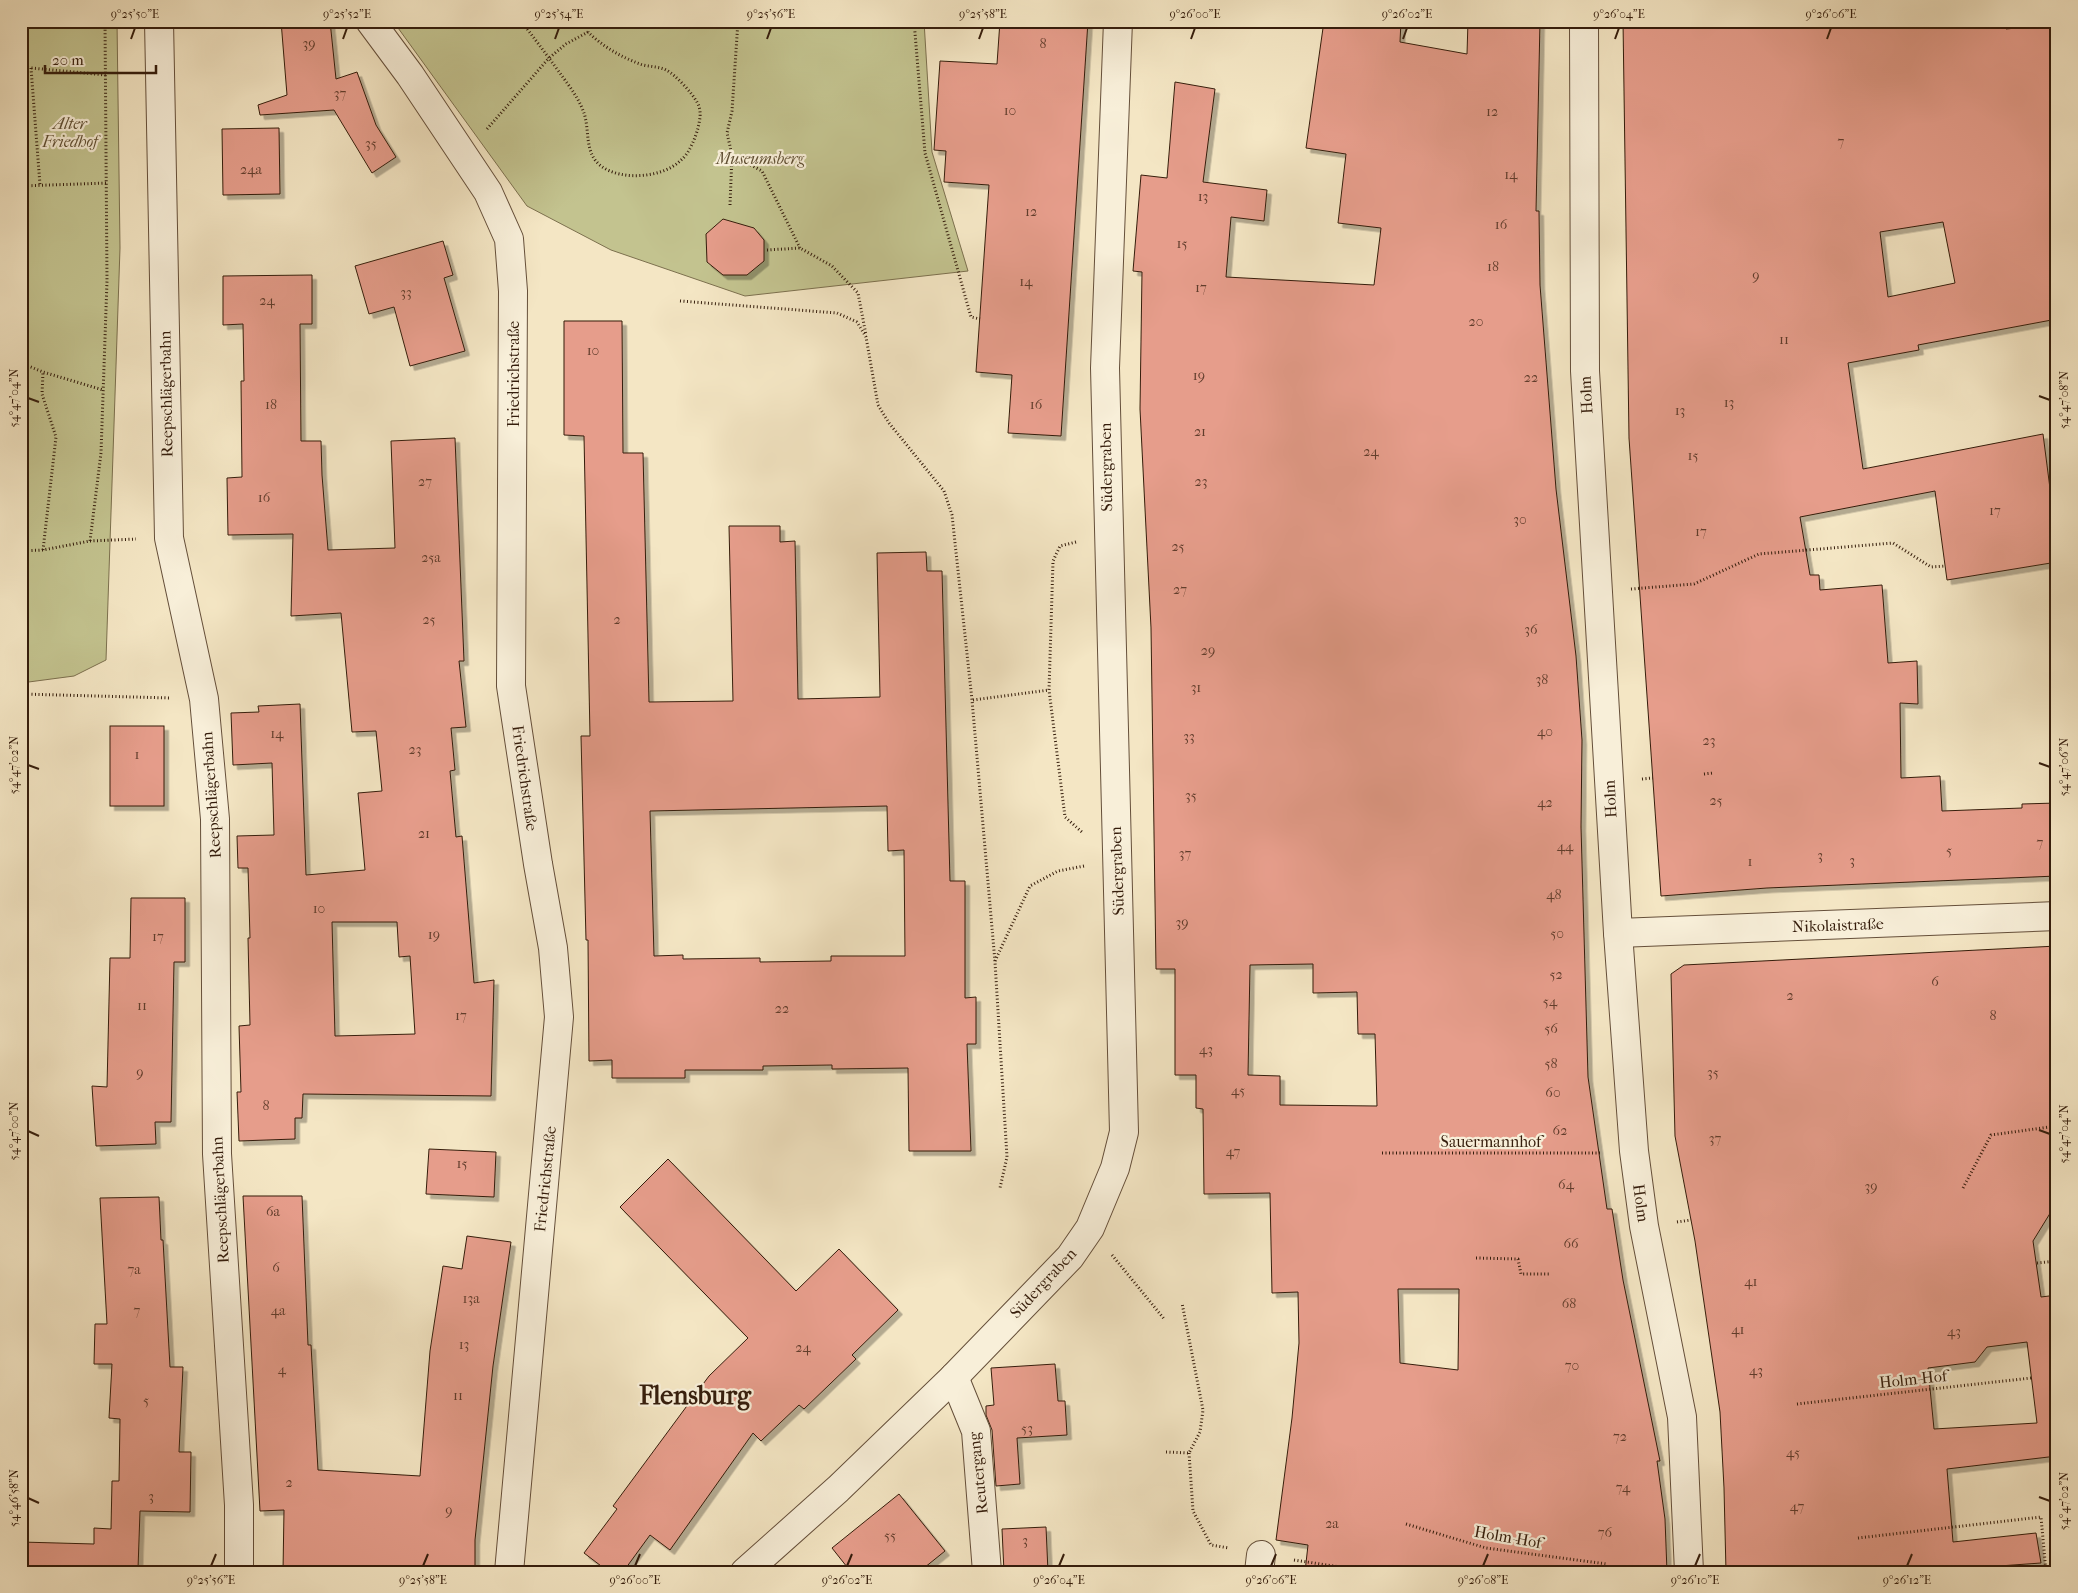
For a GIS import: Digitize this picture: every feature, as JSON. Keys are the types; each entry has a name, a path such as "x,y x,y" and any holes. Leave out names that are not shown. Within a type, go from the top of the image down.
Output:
{"street":[{"name":"Reepschlägerbahn","path":"159,21 169,538 204,699 215,819 217,1154 239,1505 239,1572"},
{"name":"Friedrichstraße","path":"370,21 410,75 488,192 509,239 513,291 511,686 538,864 553,948 560,1017 509,1572"},
{"name":"Südergraben","path":"745,1572 838,1489 954,1377 1070,1257 1090,1228 1115,1168 1124,1132 1105,368 1118,21"},
{"name":"Holm","path":"1584,21 1585,370 1618,934 1634,1151 1643,1217 1682,1417 1688,1572"},
{"name":"Nikolaistraße","path":"1618,934 2057,916"},
{"name":"Reutergang","path":"954,1377 976,1431 987,1572"}],"path":[{"path":"90,541 101,453 107,280 105,21"},
{"path":"517,21 525,26 549,58 583,110 587,124 590,152 601,166 620,174 650,176 680,162 697,133 701,115 698,102 674,75 664,69 641,64 598,42 588,32 588,21"},
{"path":"730,205 732,155 727,133 732,111 738,21"},
{"path":"914,21 925,153 971,317 980,319"},
{"path":"463,156 549,58 566,44 588,32"},
{"path":"21,67 106,75"},
{"path":"31,68 40,185"},
{"path":"732,155 762,171 800,248"},
{"path":"21,186 107,183"},
{"path":"767,250 800,248 832,266 858,293 878,405 889,423 944,491 952,515 972,700 995,962 1007,1156 1000,1188"},
{"path":"680,301 837,313 857,322 866,337"},
{"path":"21,363 103,390"},
{"path":"43,550 56,437 42,394 44,372"},
{"path":"21,551 43,550 90,541 169,538"},
{"path":"1598,591 1694,584 1759,554 1893,543 1932,567 1945,566"},
{"path":"1053,561 1049,690 1065,816 1081,832"},
{"path":"972,700 1049,690"},
{"path":"21,694 204,699"},
{"path":"1704,774 1713,773"},
{"path":"995,962 1030,886 1058,871 1094,864 1117,865"},
{"path":"1963,1188 1991,1135 2057,1126"},
{"name":"Sauermannhof","path":"1382,1152 1600,1154"},
{"path":"1090,1228 1165,1320"},
{"path":"1476,1258 1518,1259 1520,1274 1550,1274"},
{"path":"2037,1263 2057,1261"},
{"path":"1182,1303 1203,1410 1200,1432 1189,1453 1193,1512 1211,1545"},
{"name":"Holm-Hof","path":"1797,1404 2031,1378"},
{"path":"1166,1452 1189,1453"},
{"path":"1858,1538 2041,1517 2046,1572"},
{"name":"Holm-Hof","path":"1406,1524 1486,1548 1607,1564"},
{"path":"1260,1563 1345,1567 1354,1569 1353,1572"}],"green space":[{"name":"Alter Friedhof","path":"21,21 117,21 120,248 106,660 74,676 21,683"},
{"name":"Museumsberg","path":"393,21 924,21 932,152 968,271 745,296 611,250 527,206"}],"building":[{"path":"281,21 330,21 336,79 357,72 376,125 396,157 372,173 334,110 260,115 258,105 287,95"},
{"path":"1000,21 1088,21 1061,436 1008,433 1012,375 976,372 989,185 944,182 946,151 934,150 940,61 997,64"},
{"path":"1324,21 1401,21 1400,42 1467,54 1468,21 1540,21 1536,211 1539,211 1540,285 1556,489 1576,656 1582,740 1581,827 1588,1077 1607,1209 1612,1209 1623,1280 1660,1461 1657,1461 1665,1519 1667,1572 1305,1572 1308,1545 1276,1540 1292,1418 1299,1343 1298,1292 1272,1293 1270,1193 1204,1194 1203,1109 1196,1108 1196,1075 1175,1075 1175,969 1156,969 1151,628 1140,409 1142,272 1133,271 1141,175 1167,178 1175,82 1215,89 1203,182 1267,190 1264,221 1231,217 1226,277 1374,285 1381,228 1338,223 1346,154 1306,148","holes":["1313,964 1313,993 1357,992 1358,1034 1375,1034 1377,1106 1280,1105 1280,1076 1248,1075 1250,965","1398,1289 1459,1289 1458,1370 1400,1363"]},
{"path":"1623,21 2005,21 2006,29 2057,24 2057,319 1918,345 1919,350 1848,363 1863,469 2043,434 2057,543 2057,562 1947,580 1935,491 1800,517 1810,575 1819,575 1820,590 1882,585 1888,663 1917,661 1918,704 1900,703 1901,778 1940,776 1942,811 2022,808 2022,804 2057,803 2057,876 1767,888 1661,896 1629,438","holes":["1943,222 1955,283 1888,297 1880,232"]},
{"path":"279,128 280,194 223,195 222,129"},
{"path":"723,219 754,228 764,240 764,261 747,275 723,275 707,262 706,234"},
{"path":"443,241 453,275 444,278 465,351 410,366 394,307 369,314 355,266"},
{"path":"312,275 312,324 300,324 301,441 321,441 328,550 395,548 391,441 455,438 464,661 459,661 466,727 451,728 455,770 450,771 456,837 462,836 474,983 494,980 491,1096 303,1094 302,1118 295,1118 295,1139 239,1141 237,1092 241,1092 239,1026 250,1025 248,938 250,938 248,868 238,868 237,836 274,835 272,763 233,765 231,713 259,712 258,706 300,704 306,875 365,870 358,793 382,791 376,731 352,732 341,613 291,616 293,534 228,535 227,478 242,477 241,381 244,381 243,324 223,325 223,276","holes":["332,922 397,922 399,957 410,956 415,1034 335,1036"]},
{"path":"564,321 622,321 623,453 643,453 649,702 733,701 729,526 780,526 780,542 795,541 798,699 880,697 877,553 926,552 927,571 942,571 950,881 965,881 965,998 976,997 976,1044 967,1044 971,1151 909,1151 908,1068 832,1069 832,1065 763,1066 763,1070 685,1070 685,1078 612,1078 612,1060 589,1061 588,940 586,940 581,736 590,736 584,436 564,435","holes":["887,806 888,851 904,850 905,956 831,956 831,961 760,962 760,958 683,959 683,955 654,956 650,811"]},
{"path":"110,726 164,726 164,806 110,806"},
{"path":"131,898 185,898 185,962 174,962 171,1122 155,1122 156,1144 96,1146 92,1086 107,1087 110,958 130,958"},
{"path":"2057,946 2057,1202 2033,1241 2041,1297 2057,1295 2057,1456 1947,1469 1953,1542 2036,1533 2041,1563 1916,1572 1726,1572 1720,1412 1695,1241 1675,1136 1671,974 1684,965","holes":["2027,1342 2037,1423 1934,1429 1928,1368 1975,1362 1987,1347"]},
{"path":"429,1149 496,1152 494,1197 426,1194"},
{"path":"668,1159 796,1291 839,1249 898,1310 852,1355 856,1359 804,1409 799,1405 761,1441 753,1433 670,1550 650,1535 623,1572 609,1572 584,1553 617,1509 613,1506 709,1376 748,1338 620,1207"},
{"path":"243,1196 302,1196 308,1345 311,1345 318,1470 420,1476 430,1351 443,1266 462,1269 467,1236 511,1242 493,1366 475,1540 475,1571 283,1572 284,1510 260,1511"},
{"path":"159,1197 170,1367 183,1367 179,1452 191,1452 190,1512 140,1511 138,1569 94,1568 94,1572 21,1572 21,1542 94,1544 94,1528 111,1529 112,1481 119,1481 120,1419 109,1418 112,1364 94,1364 95,1324 107,1324 100,1198"},
{"path":"1055,1364 1058,1401 1065,1401 1067,1435 1017,1438 1020,1484 996,1486 992,1430 986,1415 986,1406 994,1405 991,1368"},
{"path":"899,1494 945,1551 919,1572 851,1572 832,1548"},
{"path":"1046,1527 1048,1572 1004,1572 1002,1529"}],"district":[{"name":"Flensburg","path":"695,1395"}]}
